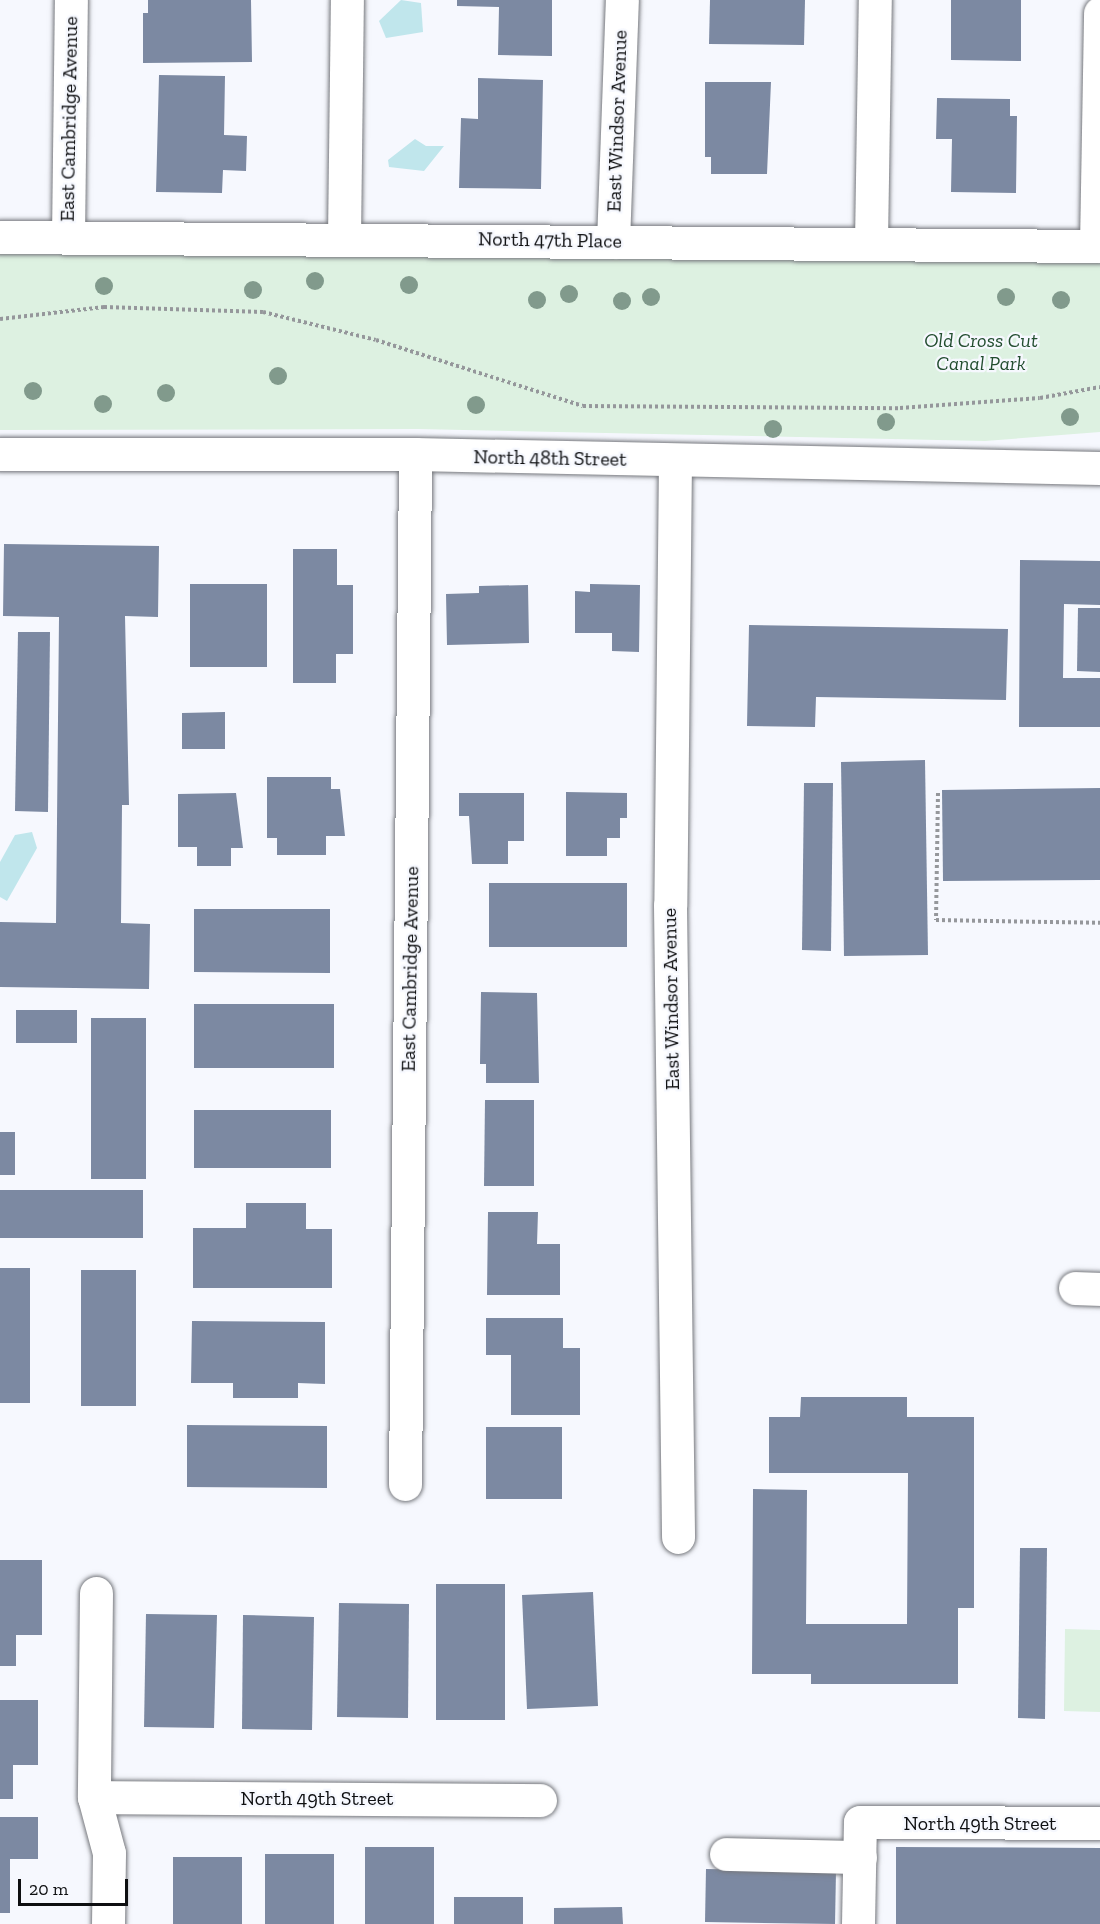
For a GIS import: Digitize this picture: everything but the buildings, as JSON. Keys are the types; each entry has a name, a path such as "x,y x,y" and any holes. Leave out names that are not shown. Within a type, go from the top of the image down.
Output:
{"street":[{"name":"East Cambridge Avenue","path":"68,237 71,0"},
{"path":"344,238 347,0"},
{"name":"East Windsor Avenue","path":"613,242 622,0"},
{"path":"871,242 875,0"},
{"path":"1098,246 1100,13"},
{"name":"North 47th Place","path":"0,237 871,242 1098,246"},
{"name":"North 48th Street","path":"0,454 415,454 1100,468"},
{"name":"East Cambridge Avenue","path":"405,1485 415,454"},
{"name":"East Windsor Avenue","path":"675,460 670,905 678,1537"},
{"path":"96,1593 94,1797 109,1853 108,1924"},
{"name":"North 49th Street","path":"94,1797 540,1800"},
{"name":"North 49th Street","path":"860,1857 860,1822 1100,1824"},
{"path":"726,1854 860,1857 858,1924"}],"path":[{"path":"0,319 105,307 263,312 376,340 583,406 900,408 1040,398 1100,387"},
{"path":"938,793 936,920 1100,923"}],"green space":[{"name":"Old Cross Cut Canal Park","path":"0,254 1100,261 1100,432 985,441 418,429 0,430"},
{"path":"1065,1629 1100,1630 1100,1712 1064,1711"}],"water":[{"path":"401,0 421,3 423,32 386,38 379,21"},
{"path":"415,139 426,146 444,146 424,171 389,167 388,160"},
{"path":"32,832 37,848 7,901 0,897 0,862 15,835"}]}
